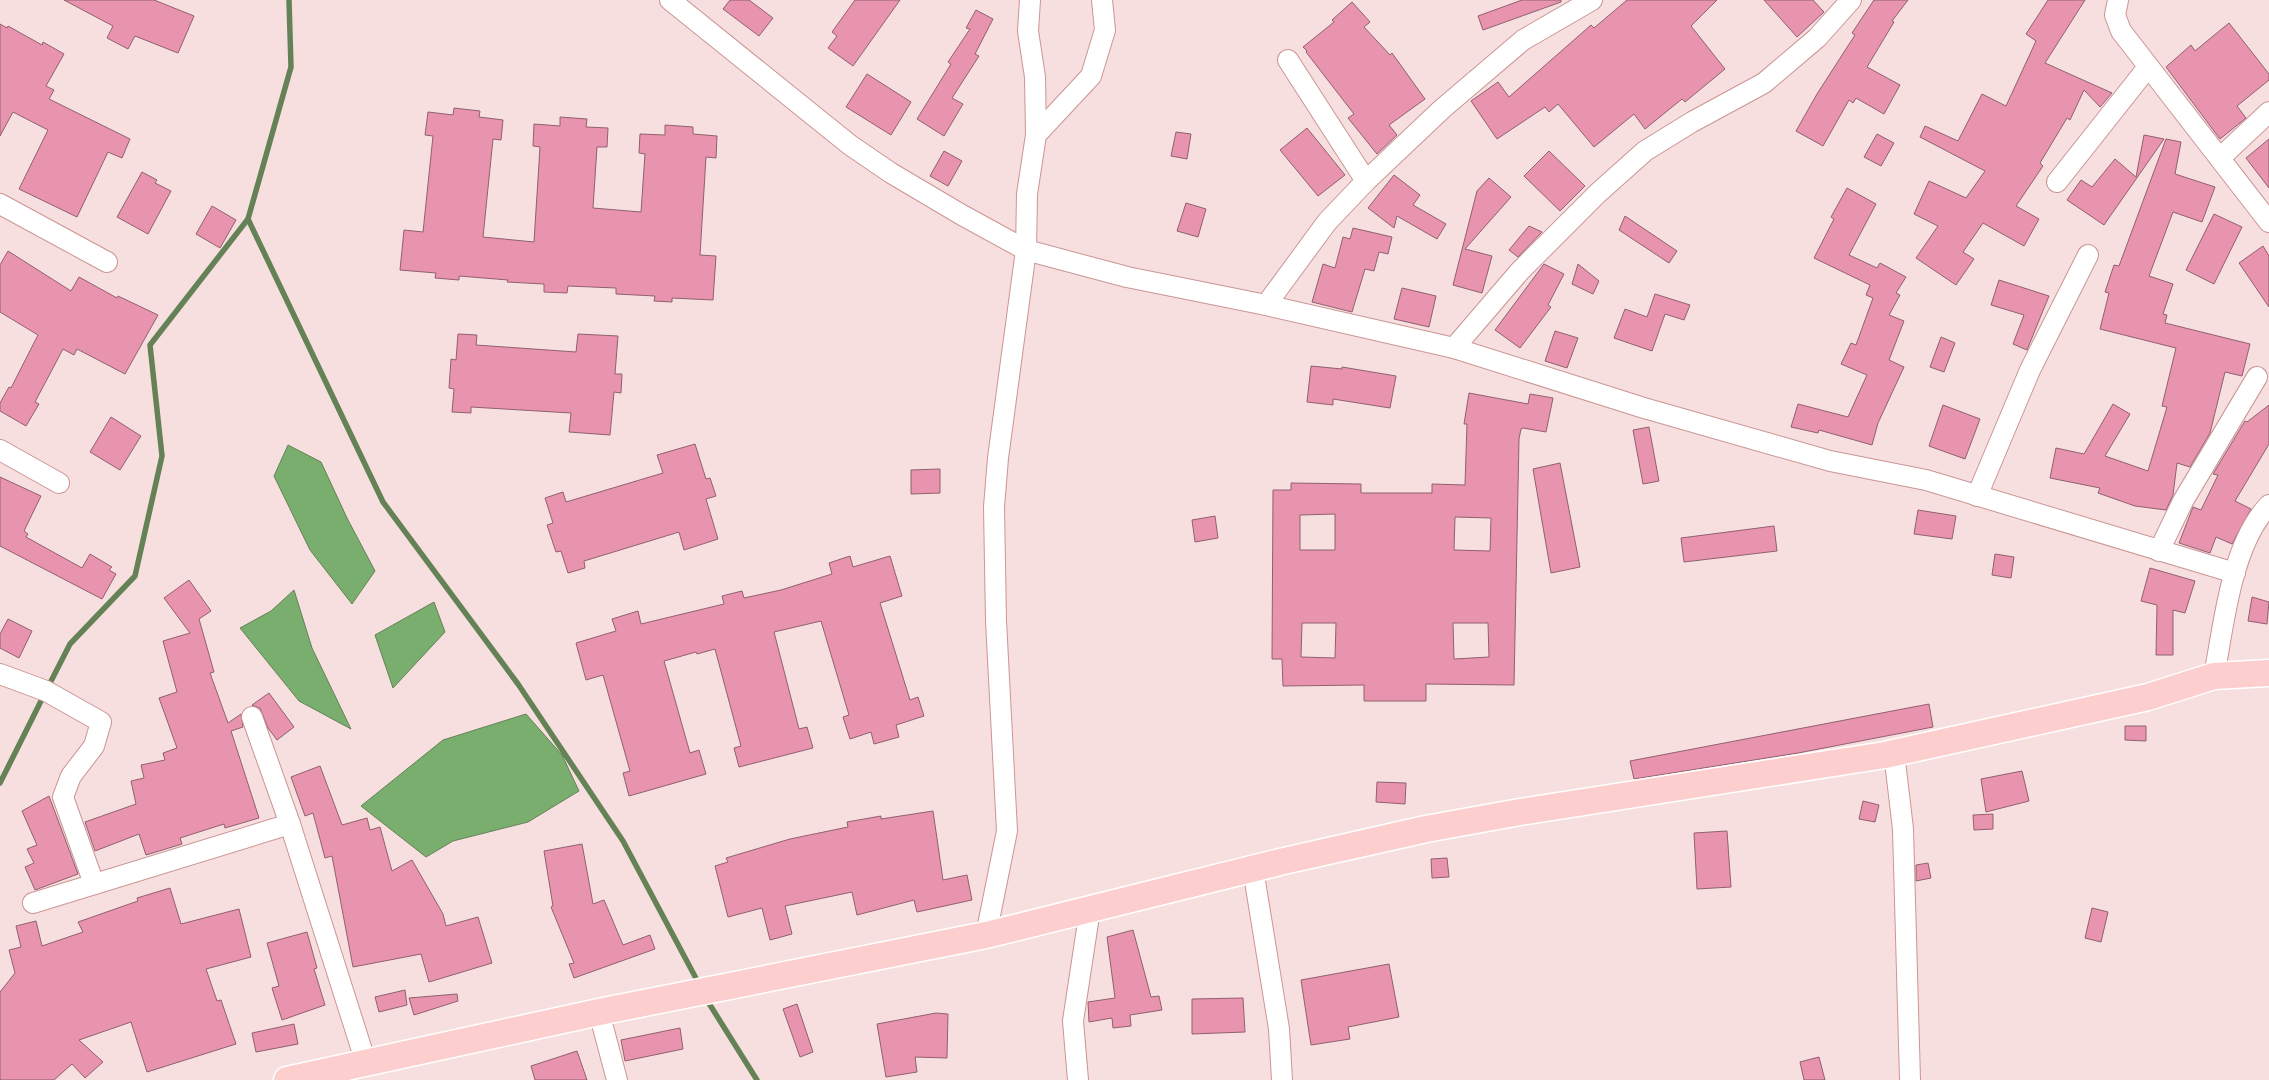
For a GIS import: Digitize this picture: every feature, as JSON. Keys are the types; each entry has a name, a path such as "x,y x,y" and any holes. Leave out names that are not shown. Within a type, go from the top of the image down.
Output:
{"main road":[{"path":"286,1080 598,1012 986,935 1253,869 1426,829 1520,812 1894,753 2148,697 2214,676 2269,673"}],"street":[{"path":"670,0 850,145 947,206 1026,250 1126,277 1266,305 1454,348 1644,408 1830,461 1926,480 2235,574"},
{"path":"986,935 1008,831 996,621 994,507 998,458 1026,250 1027,194 1036,135 1035,77 1028,31 1030,0"},
{"path":"1036,135 1091,76 1104,30 1102,0"},
{"path":"1266,305 1327,222 1366,181 1442,109 1523,40 1592,0"},
{"path":"1454,348 1520,271 1598,193 1645,151 1692,122 1764,83 1817,38 1851,0"},
{"path":"2118,0 2115,15 2121,31 2269,222"},
{"path":"1288,60 1366,181"},
{"path":"2057,182 2148,66"},
{"path":"2220,157 2269,112"},
{"path":"0,204 107,262"},
{"path":"1977,496 2030,370 2088,255"},
{"path":"2159,551 2183,501 2256,377"},
{"path":"0,450 59,483"},
{"path":"2214,676 2235,574 2251,529 2269,505"},
{"path":"0,674 46,691 101,722 94,746 71,776 62,797 94,884"},
{"path":"252,717 290,824 366,1063"},
{"path":"1894,753 1903,829 1910,1080"},
{"path":"33,903 290,824"},
{"path":"1253,869 1278,1029 1282,1080"},
{"path":"1078,1080 1073,1021 1090,909"},
{"path":"598,1012 616,1080"}],"shaded area":[{"path":"288,445 321,462 347,518 375,571 352,604 310,550 274,476"},
{"path":"294,590 312,648 351,729 299,701 240,628 271,611"},
{"path":"434,602 445,632 393,688 375,635"},
{"path":"526,714 562,755 579,791 528,822 453,841 426,857 361,806 443,740"}],"building":[{"path":"64,0 154,0 194,16 178,53 135,36 128,49 107,38 113,26"},
{"path":"730,0 749,0 773,18 759,36 723,9"},
{"path":"855,0 900,0 853,66 828,48 837,36 832,32"},
{"path":"1522,0 1561,0 1561,2 1483,30 1478,16"},
{"path":"1627,0 1717,0 1691,26 1725,69 1685,102 1682,99 1645,129 1634,114 1594,147 1558,104 1549,112 1545,107 1497,139 1471,101 1498,82 1509,97 1591,25 1594,28"},
{"path":"1764,0 1813,0 1824,12 1797,37"},
{"path":"1874,0 1908,0 1892,21 1894,22 1867,67 1900,85 1884,114 1856,98 1853,103 1849,100 1823,146 1796,131 1855,35 1852,33"},
{"path":"2048,0 2085,0 2045,63 2112,93 2100,107 2084,90 2070,120 2067,118 2040,163 2043,166 2016,206 2039,219 2024,246 1983,223 1963,252 1974,259 1956,285 1916,258 1938,226 1914,214 1929,181 1966,198 1985,171 1920,137 1925,126 1958,141 1982,94 2006,106 2036,41 2026,34"},
{"path":"1352,2 1370,22 1364,27 1390,55 1392,53 1425,99 1389,125 1397,135 1377,154 1348,118 1354,114 1303,47 1334,22 1332,20"},
{"path":"976,10 993,19 975,54 979,56 952,98 963,104 944,136 917,119 951,64 948,62 970,29 966,28"},
{"path":"2229,23 2269,74 2269,80 2237,106 2246,118 2220,139 2166,67 2191,45 2195,51"},
{"path":"0,24 7,28 8,26 42,45 43,42 64,54 46,86 54,90 49,99 130,139 122,158 108,152 77,217 19,189 48,130 13,112 0,136"},
{"path":"867,74 911,102 891,135 846,107"},
{"path":"454,108 480,111 479,117 503,120 501,140 493,139 483,237 534,242 540,147 533,146 534,124 560,126 560,117 587,119 586,127 608,128 607,147 597,147 593,208 641,212 645,154 639,153 640,134 665,135 665,125 693,127 693,134 717,136 716,158 706,157 700,255 716,256 713,300 672,298 672,302 654,301 655,296 616,294 616,288 568,286 567,293 544,292 544,284 459,276 459,280 435,278 436,273 400,270 404,230 423,232 433,136 425,135 428,112 453,115"},
{"path":"1307,128 1345,175 1318,196 1280,150"},
{"path":"1176,132 1191,134 1187,159 1171,156"},
{"path":"1877,134 1894,143 1881,166 1864,157"},
{"path":"2144,135 2164,139 2104,225 2067,200 2081,180 2092,187 2115,159 2136,177"},
{"path":"2166,139 2181,142 2175,174 2215,187 2202,222 2173,212 2149,276 2173,284 2163,314 2167,315 2165,323 2250,344 2242,376 2225,372 2210,433 2190,467 2177,463 2173,495 2166,510 2135,506 2098,493 2100,488 2050,478 2056,448 2084,454 2113,404 2130,414 2105,456 2148,471 2167,407 2162,406 2176,348 2100,329 2109,293 2105,292 2114,265 2119,266"},
{"path":"2269,139 2269,188 2246,158"},
{"path":"944,151 962,161 948,186 930,176"},
{"path":"1549,151 1585,186 1560,211 1524,176"},
{"path":"142,172 157,180 155,183 171,191 148,234 117,217"},
{"path":"1394,175 1420,195 1413,205 1446,224 1437,239 1397,216 1394,228 1368,208"},
{"path":"1489,178 1511,197 1465,249 1492,256 1482,293 1453,285 1477,191"},
{"path":"1847,188 1876,204 1849,255 1877,268 1880,263 1906,277 1896,293 1900,295 1889,315 1904,321 1889,360 1904,367 1878,423 1872,445 1819,430 1818,433 1791,427 1798,404 1848,417 1867,375 1841,364 1851,343 1856,345 1873,298 1866,295 1870,285 1814,258 1834,219 1831,217"},
{"path":"1186,203 1206,209 1198,237 1177,231"},
{"path":"212,206 236,220 220,248 196,234"},
{"path":"2214,214 2242,227 2214,284 2186,270"},
{"path":"1625,216 1677,251 1669,263 1619,230"},
{"path":"1529,226 1542,232 1518,257 1509,250"},
{"path":"1353,228 1392,237 1388,254 1379,252 1374,271 1365,269 1352,312 1312,302 1323,264 1335,268 1343,237 1350,239"},
{"path":"2263,246 2269,256 2269,307 2239,263"},
{"path":"8,251 71,291 79,277 117,298 118,296 158,315 125,374 77,349 74,355 63,349 35,402 39,404 26,426 0,411 0,403 9,387 11,388 38,335 0,312 0,265"},
{"path":"1544,264 1564,274 1548,305 1551,307 1520,348 1495,330"},
{"path":"1578,264 1599,281 1593,294 1572,284"},
{"path":"1999,280 2049,296 2027,350 2013,344 2024,315 1991,305"},
{"path":"1402,288 1436,296 1429,327 1394,319"},
{"path":"1655,294 1690,305 1684,320 1665,314 1652,351 1614,338 1625,309 1647,317"},
{"path":"1555,331 1578,338 1567,368 1545,361"},
{"path":"458,334 477,335 476,345 576,352 578,334 618,336 615,374 622,374 621,393 614,392 610,435 569,432 571,413 471,407 471,413 452,412 454,389 449,388 451,359 456,360"},
{"path":"1941,337 1955,343 1944,372 1930,367"},
{"path":"1311,366 1342,369 1342,367 1396,376 1390,408 1333,399 1333,405 1307,402"},
{"path":"1469,393 1528,404 1530,394 1553,398 1546,432 1523,428 1521,429 1519,439 1514,685 1426,684 1426,701 1364,701 1364,685 1283,686 1282,659 1272,659 1273,490 1291,490 1291,483 1361,484 1361,493 1432,493 1432,484 1465,485 1467,424 1464,424","holes":["1335,514 1335,550 1300,550 1300,515","1455,517 1491,518 1490,551 1454,550","1302,623 1336,623 1335,658 1301,657","1453,623 1488,623 1489,657 1454,659"]},
{"path":"1943,405 1980,419 1965,459 1929,446"},
{"path":"2269,405 2269,444 2235,501 2251,509 2232,544 2216,537 2210,553 2179,543 2193,507 2201,510 2218,475 2213,474 2245,421 2247,422"},
{"path":"111,417 141,436 120,470 90,452"},
{"path":"1649,427 1659,481 1643,484 1633,430"},
{"path":"695,444 706,479 710,478 716,496 706,499 718,539 684,550 679,532 584,561 585,568 568,573 561,551 556,552 547,525 553,523 545,498 563,492 566,502 663,473 657,455"},
{"path":"1560,463 1580,567 1551,573 1533,469"},
{"path":"940,469 940,493 911,494 911,470"},
{"path":"0,477 41,496 24,531 28,534 26,537 82,568 90,554 112,567 109,570 116,574 102,599 0,546"},
{"path":"1918,510 1956,516 1952,539 1914,534"},
{"path":"1215,516 1218,538 1195,542 1192,520"},
{"path":"1774,526 1777,551 1684,562 1681,538"},
{"path":"1995,554 2014,557 2011,578 1992,575"},
{"path":"850,556 853,567 890,556 902,596 880,603 910,700 918,697 924,716 896,725 899,737 874,744 871,732 850,739 843,717 849,715 821,621 774,632 799,729 807,727 813,748 739,767 734,748 741,746 715,649 697,654 696,652 664,661 690,753 699,750 706,774 629,796 623,773 630,771 603,675 586,680 576,643 616,631 612,619 638,611 641,624 724,604 722,596 742,591 744,598 781,590 832,574 829,563"},
{"path":"2150,568 2195,581 2185,613 2173,610 2173,655 2156,655 2157,605 2141,601"},
{"path":"189,580 211,611 199,619 214,672 210,673 228,723 241,714 243,727 231,731 259,818 225,828 224,824 180,838 182,844 146,855 139,834 95,851 85,822 136,804 131,781 144,778 141,765 165,760 163,753 177,748 159,698 177,692 163,641 190,633 164,598"},
{"path":"2252,597 2269,602 2267,624 2248,621"},
{"path":"8,619 32,631 19,658 0,648 0,634"},
{"path":"269,693 294,727 277,740 268,728 260,708 252,705"},
{"path":"1929,704 1933,727 1798,753 1634,779 1630,761"},
{"path":"2125,726 2146,726 2146,741 2125,740"},
{"path":"320,766 342,825 367,818 370,830 380,827 392,871 412,860 443,914 446,926 478,917 492,963 429,982 421,954 353,967 332,856 325,858 313,813 305,816 291,777"},
{"path":"2022,771 2029,801 1986,812 1981,779"},
{"path":"1377,782 1406,783 1405,804 1376,802"},
{"path":"49,796 78,874 35,890 25,867 34,863 27,849 37,845 22,811"},
{"path":"1863,801 1879,805 1875,822 1859,819"},
{"path":"933,811 943,880 967,875 972,900 917,912 914,900 857,915 852,892 785,906 792,934 770,940 762,908 728,917 715,866 728,862 726,858 790,839 848,827 847,822 881,816 881,819"},
{"path":"1993,814 1993,829 1974,830 1973,815"},
{"path":"1727,831 1731,887 1697,889 1694,833"},
{"path":"582,844 593,904 604,900 623,945 650,935 655,949 574,978 569,964 574,963 551,907 553,906 544,851"},
{"path":"1447,858 1449,877 1432,878 1431,859"},
{"path":"1928,863 1931,878 1916,881 1916,865"},
{"path":"170,888 181,924 239,909 251,957 206,969 217,1001 221,1000 236,1044 147,1072 131,1022 79,1040 103,1062 85,1078 72,1064 54,1080 0,1080 0,992 15,973 9,950 21,947 16,926 36,921 42,946 83,932 78,922 138,901 137,898"},
{"path":"2092,908 2108,912 2101,942 2085,938"},
{"path":"1133,930 1151,997 1159,996 1162,1010 1130,1015 1131,1026 1113,1028 1112,1018 1089,1022 1088,1002 1115,998 1107,937"},
{"path":"307,932 317,968 314,969 325,1005 282,1020 272,988 279,986 267,943"},
{"path":"1389,964 1399,1017 1348,1027 1350,1039 1311,1045 1301,980"},
{"path":"405,990 407,1005 379,1012 375,997"},
{"path":"457,994 458,1001 414,1015 409,998"},
{"path":"1243,998 1245,1032 1192,1034 1192,999"},
{"path":"797,1004 813,1052 800,1057 783,1009"},
{"path":"936,1013 948,1014 947,1058 915,1057 917,1072 886,1077 877,1024"},
{"path":"294,1024 298,1044 256,1052 252,1033"},
{"path":"680,1028 683,1049 625,1061 621,1040"},
{"path":"577,1051 587,1080 535,1080 531,1066"},
{"path":"1819,1057 1825,1080 1804,1080 1800,1062"}],"waterway":[{"path":"48,687 70,644 135,576 162,456 150,345 248,219 291,67 289,0"},
{"path":"248,219 383,502 518,684 623,841 699,984"},
{"path":"0,783 44,695"},
{"path":"705,997 757,1080"}]}
